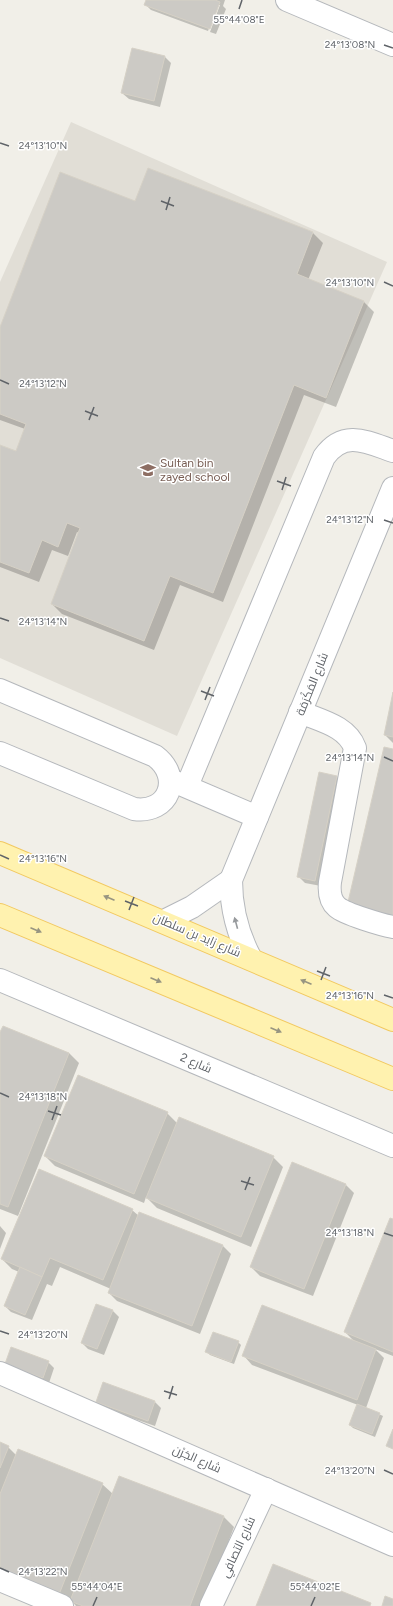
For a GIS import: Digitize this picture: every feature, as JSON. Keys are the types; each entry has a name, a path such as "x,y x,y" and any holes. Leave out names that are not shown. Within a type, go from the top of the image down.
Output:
{"main road":[{"name":"شارع زايد بن سلطان","path":"0,852 393,1020"},
{"path":"0,915 393,1079"}],"street":[{"path":"287,0 393,45"},
{"path":"0,753 134,809 143,810 160,804 170,789 178,783 324,457 335,444 351,439 360,440 393,451"},
{"name":"شارع المَكْرَمَة","path":"251,959 243,944 234,918 231,880 300,712 386,522 393,488"},
{"path":"0,690 155,756 163,762 178,783 257,817"},
{"path":"300,712 344,731 352,741 355,748 330,882 330,896 333,902 343,911 393,927"},
{"path":"164,921 192,907 231,880"},
{"name":"شارع 2","path":"0,980 393,1146"},
{"name":"شارع الجَرْن","path":"0,1373 393,1545"},
{"name":"شارع التصافي","path":"211,1606 266,1489"},
{"path":"0,1580 62,1606"}],"shaded area":[{"name":"Sultan bin zayed school","path":"71,122 387,262 177,736 0,658 0,282"}],"building":[{"path":"146,0 215,0 220,2 210,29 144,5"},
{"path":"132,48 165,56 154,101 121,93"},
{"name":"Sultan bin zayed school","path":"148,168 313,232 297,274 364,301 326,398 294,385 213,593 170,576 144,641 51,604 80,528 67,523 58,547 42,540 29,573 0,562 0,445 16,451 26,424 0,414 0,327 60,172 135,201"},
{"path":"393,692 393,737 384,735"},
{"path":"384,747 393,749 393,915 389,915 388,921 358,912 359,905 348,902"},
{"path":"319,772 337,776 315,881 297,877"},
{"path":"3,1026 69,1053 8,1207 0,1204 0,1032"},
{"path":"78,1075 168,1112 134,1194 44,1156"},
{"path":"179,1117 274,1156 241,1237 146,1198"},
{"path":"292,1162 346,1184 304,1289 250,1267"},
{"path":"39,1169 133,1209 103,1280 50,1258 42,1277 1,1259"},
{"path":"139,1212 223,1245 192,1326 108,1293"},
{"path":"390,1218 393,1219 393,1352 344,1332"},
{"path":"20,1267 42,1277 25,1315 4,1306"},
{"path":"96,1304 113,1310 97,1349 81,1343"},
{"path":"262,1305 376,1349 357,1400 242,1356"},
{"path":"213,1332 239,1341 231,1362 205,1352"},
{"path":"11,1347 49,1361 43,1378 5,1364"},
{"path":"103,1382 155,1401 148,1421 96,1402"},
{"path":"357,1404 380,1413 372,1434 349,1425"},
{"path":"393,1429 393,1449 386,1446"},
{"path":"0,1442 9,1446 0,1468"},
{"path":"18,1449 103,1483 58,1597 0,1574 0,1494"},
{"path":"119,1476 224,1516 190,1606 83,1606 70,1601"},
{"path":"273,1564 371,1603 370,1606 256,1606"},
{"path":"385,1596 393,1599 393,1606 382,1606"}],"place":[{"name":"Sultan bin zayed school","path":"148,470"}]}
